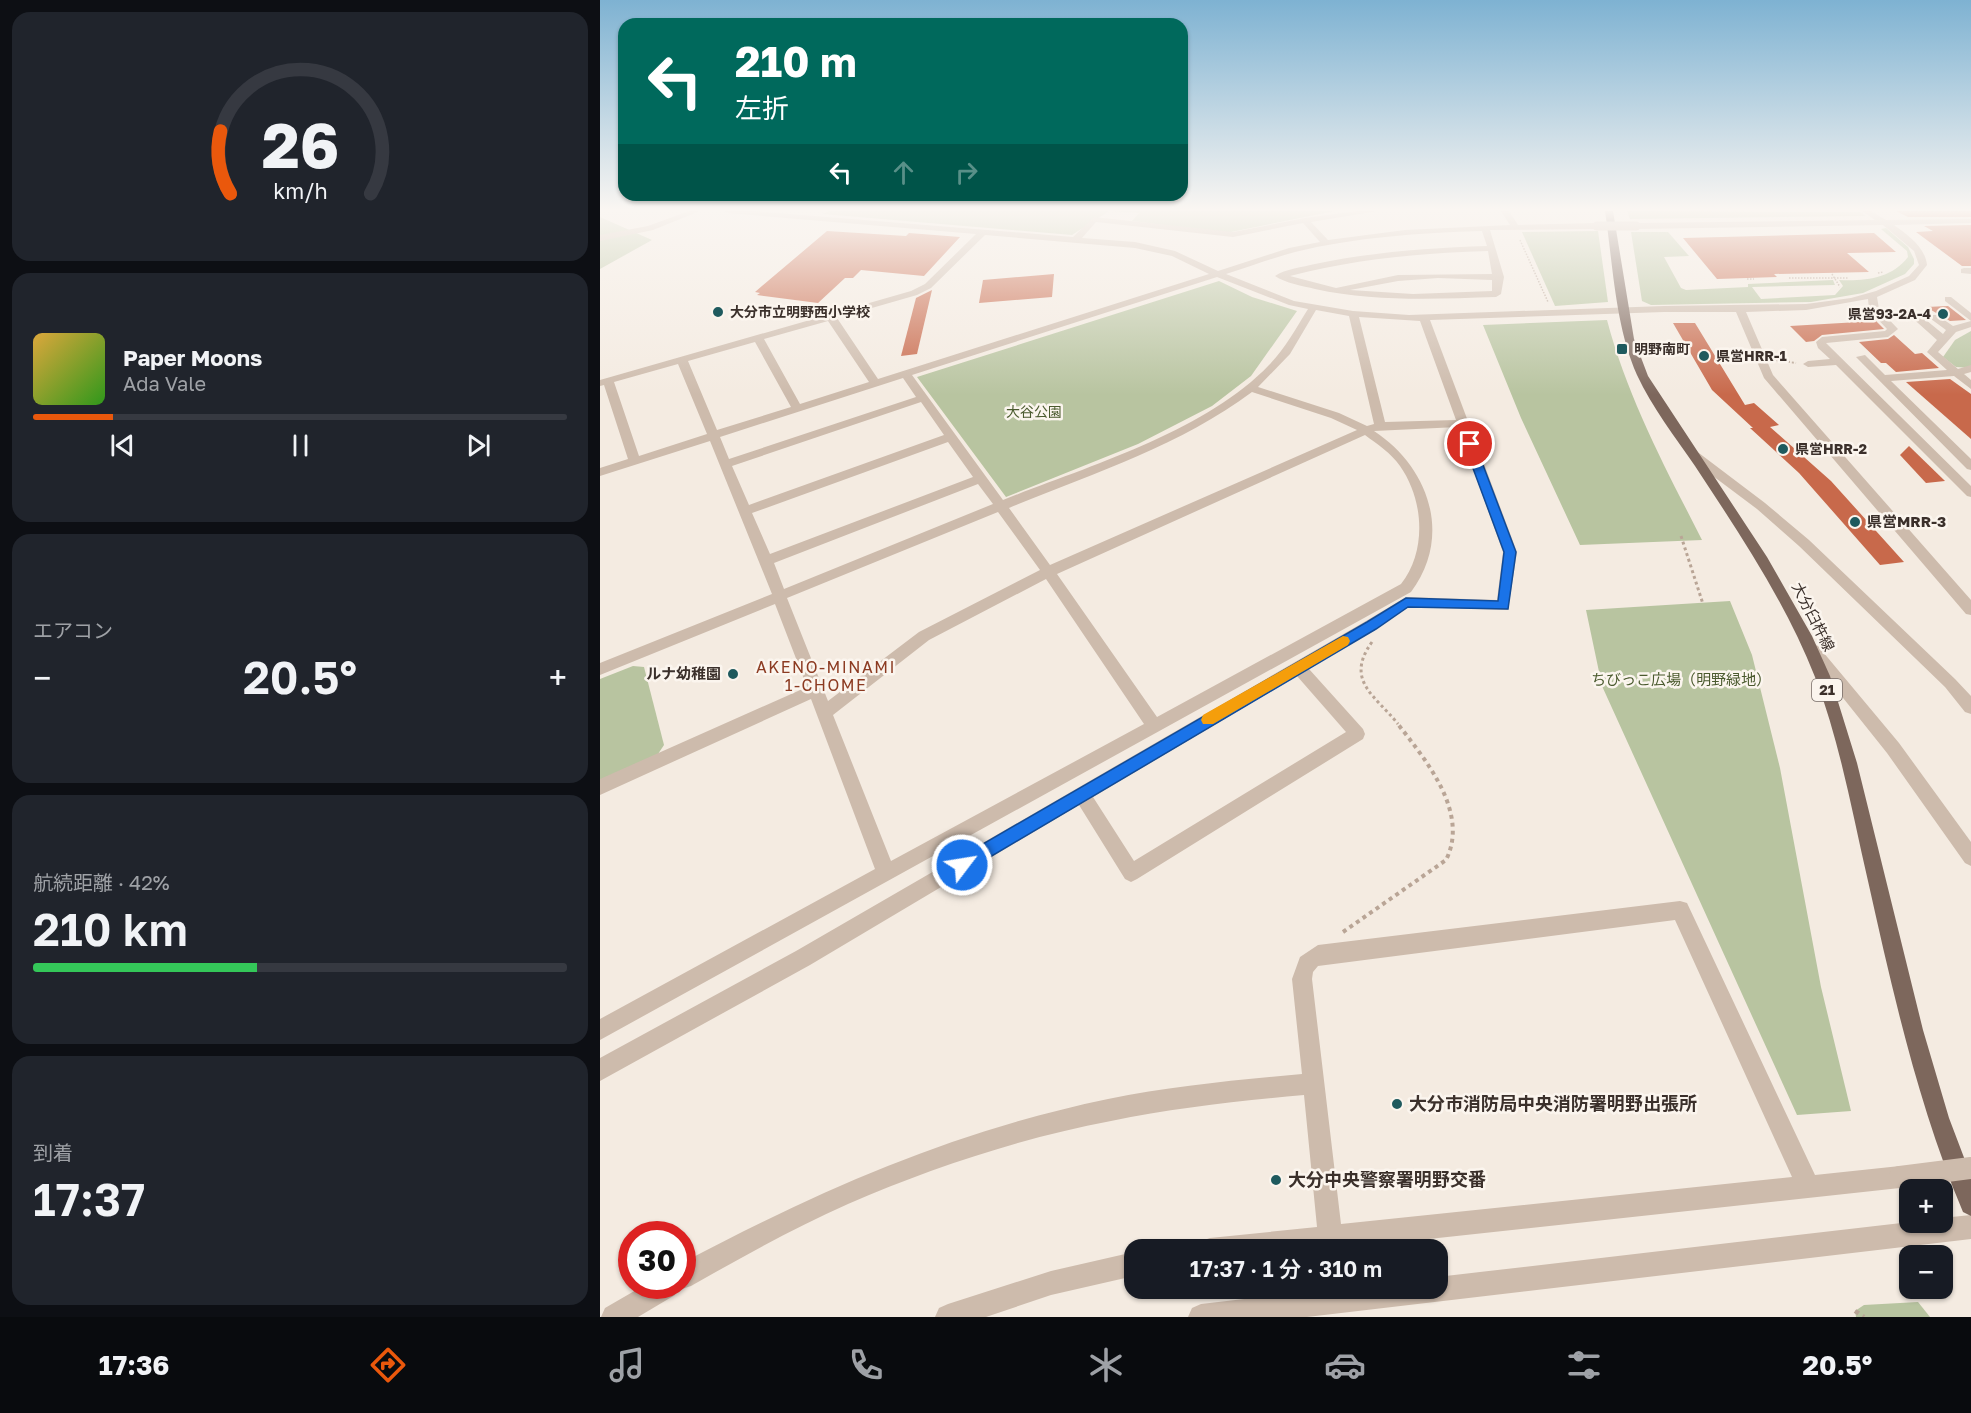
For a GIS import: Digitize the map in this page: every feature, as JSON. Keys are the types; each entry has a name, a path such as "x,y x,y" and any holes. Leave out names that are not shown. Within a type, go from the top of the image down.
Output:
{"main road":[{"name":"大分臼杵線","path":"1619,272 1632,350 1643,376 1788,604 1808,644 1835,714 1846,749 1924,1076 1945,1139 1971,1204"}],"street":[{"path":"634,460 604,382 923,289 940,272"},
{"path":"1214,272 1255,291 1313,308 1353,314 1424,318 1833,303 1872,295 1914,277 1917,272"},
{"path":"600,472 1222,272"},
{"path":"1292,272 1280,276 1361,296 1391,297 1496,294 1498,272"},
{"path":"1336,291 1368,280 1401,277 1454,275 1499,277"},
{"path":"1872,295 1874,310 1893,329 1888,334 1826,339 1821,342 1971,493"},
{"path":"1948,299 1971,318"},
{"path":"600,669 1173,436 1212,415 1250,388 1285,353 1313,308"},
{"path":"1739,308 1768,376 1969,605"},
{"path":"1912,313 1943,340"},
{"path":"1353,314 1374,428"},
{"path":"831,316 875,383"},
{"path":"1934,317 1952,330"},
{"path":"600,1030 1155,726 1401,598 1503,606 1510,552 1424,318"},
{"path":"1971,324 1952,330 1932,352 1971,386"},
{"path":"758,338 797,408"},
{"path":"1861,357 1971,466"},
{"path":"682,360 766,561 886,873"},
{"path":"1808,364 1839,362"},
{"path":"1882,378 1957,373 1969,366"},
{"path":"905,374 1048,572 1155,726"},
{"path":"600,1070 803,958 1371,625 1401,598 1421,566 1426,535 1424,507 1410,471 1395,450 1374,428 1250,388"},
{"path":"727,464 923,398"},
{"path":"824,713 924,636 1048,572 1374,428 1461,423"},
{"path":"746,511 950,436"},
{"path":"1691,451 1804,543 1950,683 1971,707"},
{"path":"766,561 980,479"},
{"path":"1808,644 1893,748 1971,857"},
{"path":"1082,795 1131,873 1357,735 1298,666"},
{"path":"600,787 815,690"},
{"path":"1330,1236 1302,979 1303,971 1309,960 1318,955 1680,910 1808,1186"},
{"path":"696,1270 839,1197 923,1164 1004,1137 1080,1116 1132,1105 1191,1095 1314,1083"},
{"path":"1304,1239 1971,1168"},
{"path":"1202,1317 1971,1227"},
{"path":"948,1317 1051,1283 1124,1266"},
{"path":"614,1317 644,1299"}],"path":[{"path":"1534,272 1554,313"},
{"path":"1832,274 1840,287"},
{"path":"1789,278 1849,278"},
{"path":"1747,279 1754,279"},
{"path":"1759,359 1808,364"},
{"path":"1681,536 1702,604"},
{"path":"1318,955 1328,943 1446,860 1452,849 1454,824 1445,798 1396,721 1359,675 1366,648 1374,640"},
{"path":"1855,1311 1864,1317"}],"green space":[{"path":"1540,272 1604,272 1608,302 1555,306"},
{"path":"1637,272 1672,272 1681,288 1686,290 1833,280 1835,285 1752,287 1761,299 1835,295 1843,286 1839,280 1868,279 1886,274 1906,272 1863,293 1811,302 1651,305 1642,301"},
{"name":"大谷公園","path":"1219,281 1252,297 1297,311 1251,376 1212,406 1138,444 1006,497 917,377"},
{"path":"1607,320 1637,406 1702,540 1580,545 1521,418 1483,325"},
{"path":"1971,331 1971,368 1956,367 1943,357 1955,340"},
{"name":"ちびっこ広場（明野緑地）","path":"1730,601 1752,655 1780,768 1821,987 1851,1111 1797,1115 1602,686 1586,610"},
{"path":"633,666 644,667 664,745 658,754 600,780 600,679"},
{"path":"1918,1302 1930,1317 1856,1317 1855,1311 1864,1305"}],"building":[{"path":"778,272 859,272 853,278 845,278 818,303 757,295 760,293 755,292"},
{"path":"887,272 927,272 924,276"},
{"path":"1712,272 1847,272 1774,274 1777,277 1717,279"},
{"path":"1054,274 1052,297 979,303 983,280"},
{"path":"932,290 917,354 901,356 916,298"},
{"name":"県営93-2A-4","path":"1948,306 1966,320 1950,321 1926,307"},
{"path":"1876,321 1884,329 1822,335 1814,341 1806,342 1790,326"},
{"path":"1673,323 1695,323 1745,405 1754,403 1779,425 1770,427 1831,481 1904,562 1880,565 1799,473 1712,390"},
{"path":"1894,335 1915,354 1922,353 1939,368 1896,372 1886,363 1881,363 1859,342 1888,339"},
{"path":"1950,379 1971,394 1971,439 1906,382"},
{"path":"1909,446 1945,481 1926,483 1900,455"}],"slow traffic":[{"path":"1208,720 1343,641"}],"place":[{"name":"大分市立明野西小学校","path":"718,312"},
{"name":"県営93-2A-4","path":"1943,314"},
{"name":"明野南町","path":"1622,349"},
{"name":"県営HRR-1","path":"1704,356"},
{"name":"県営HRR-2","path":"1783,449"},
{"name":"県営MRR-3","path":"1855,522"},
{"name":"ルナ幼稚園","path":"733,674"},
{"name":"大分市消防局中央消防署明野出張所","path":"1397,1104"},
{"name":"大分中央警察署明野交番","path":"1276,1180"}],"district":[{"name":"AKENO-MINAMI 1-CHOME","path":"826,676"}],"route":[{"path":"962,865 1371,625 1406,602 1503,606 1510,552 1470,444"}]}
